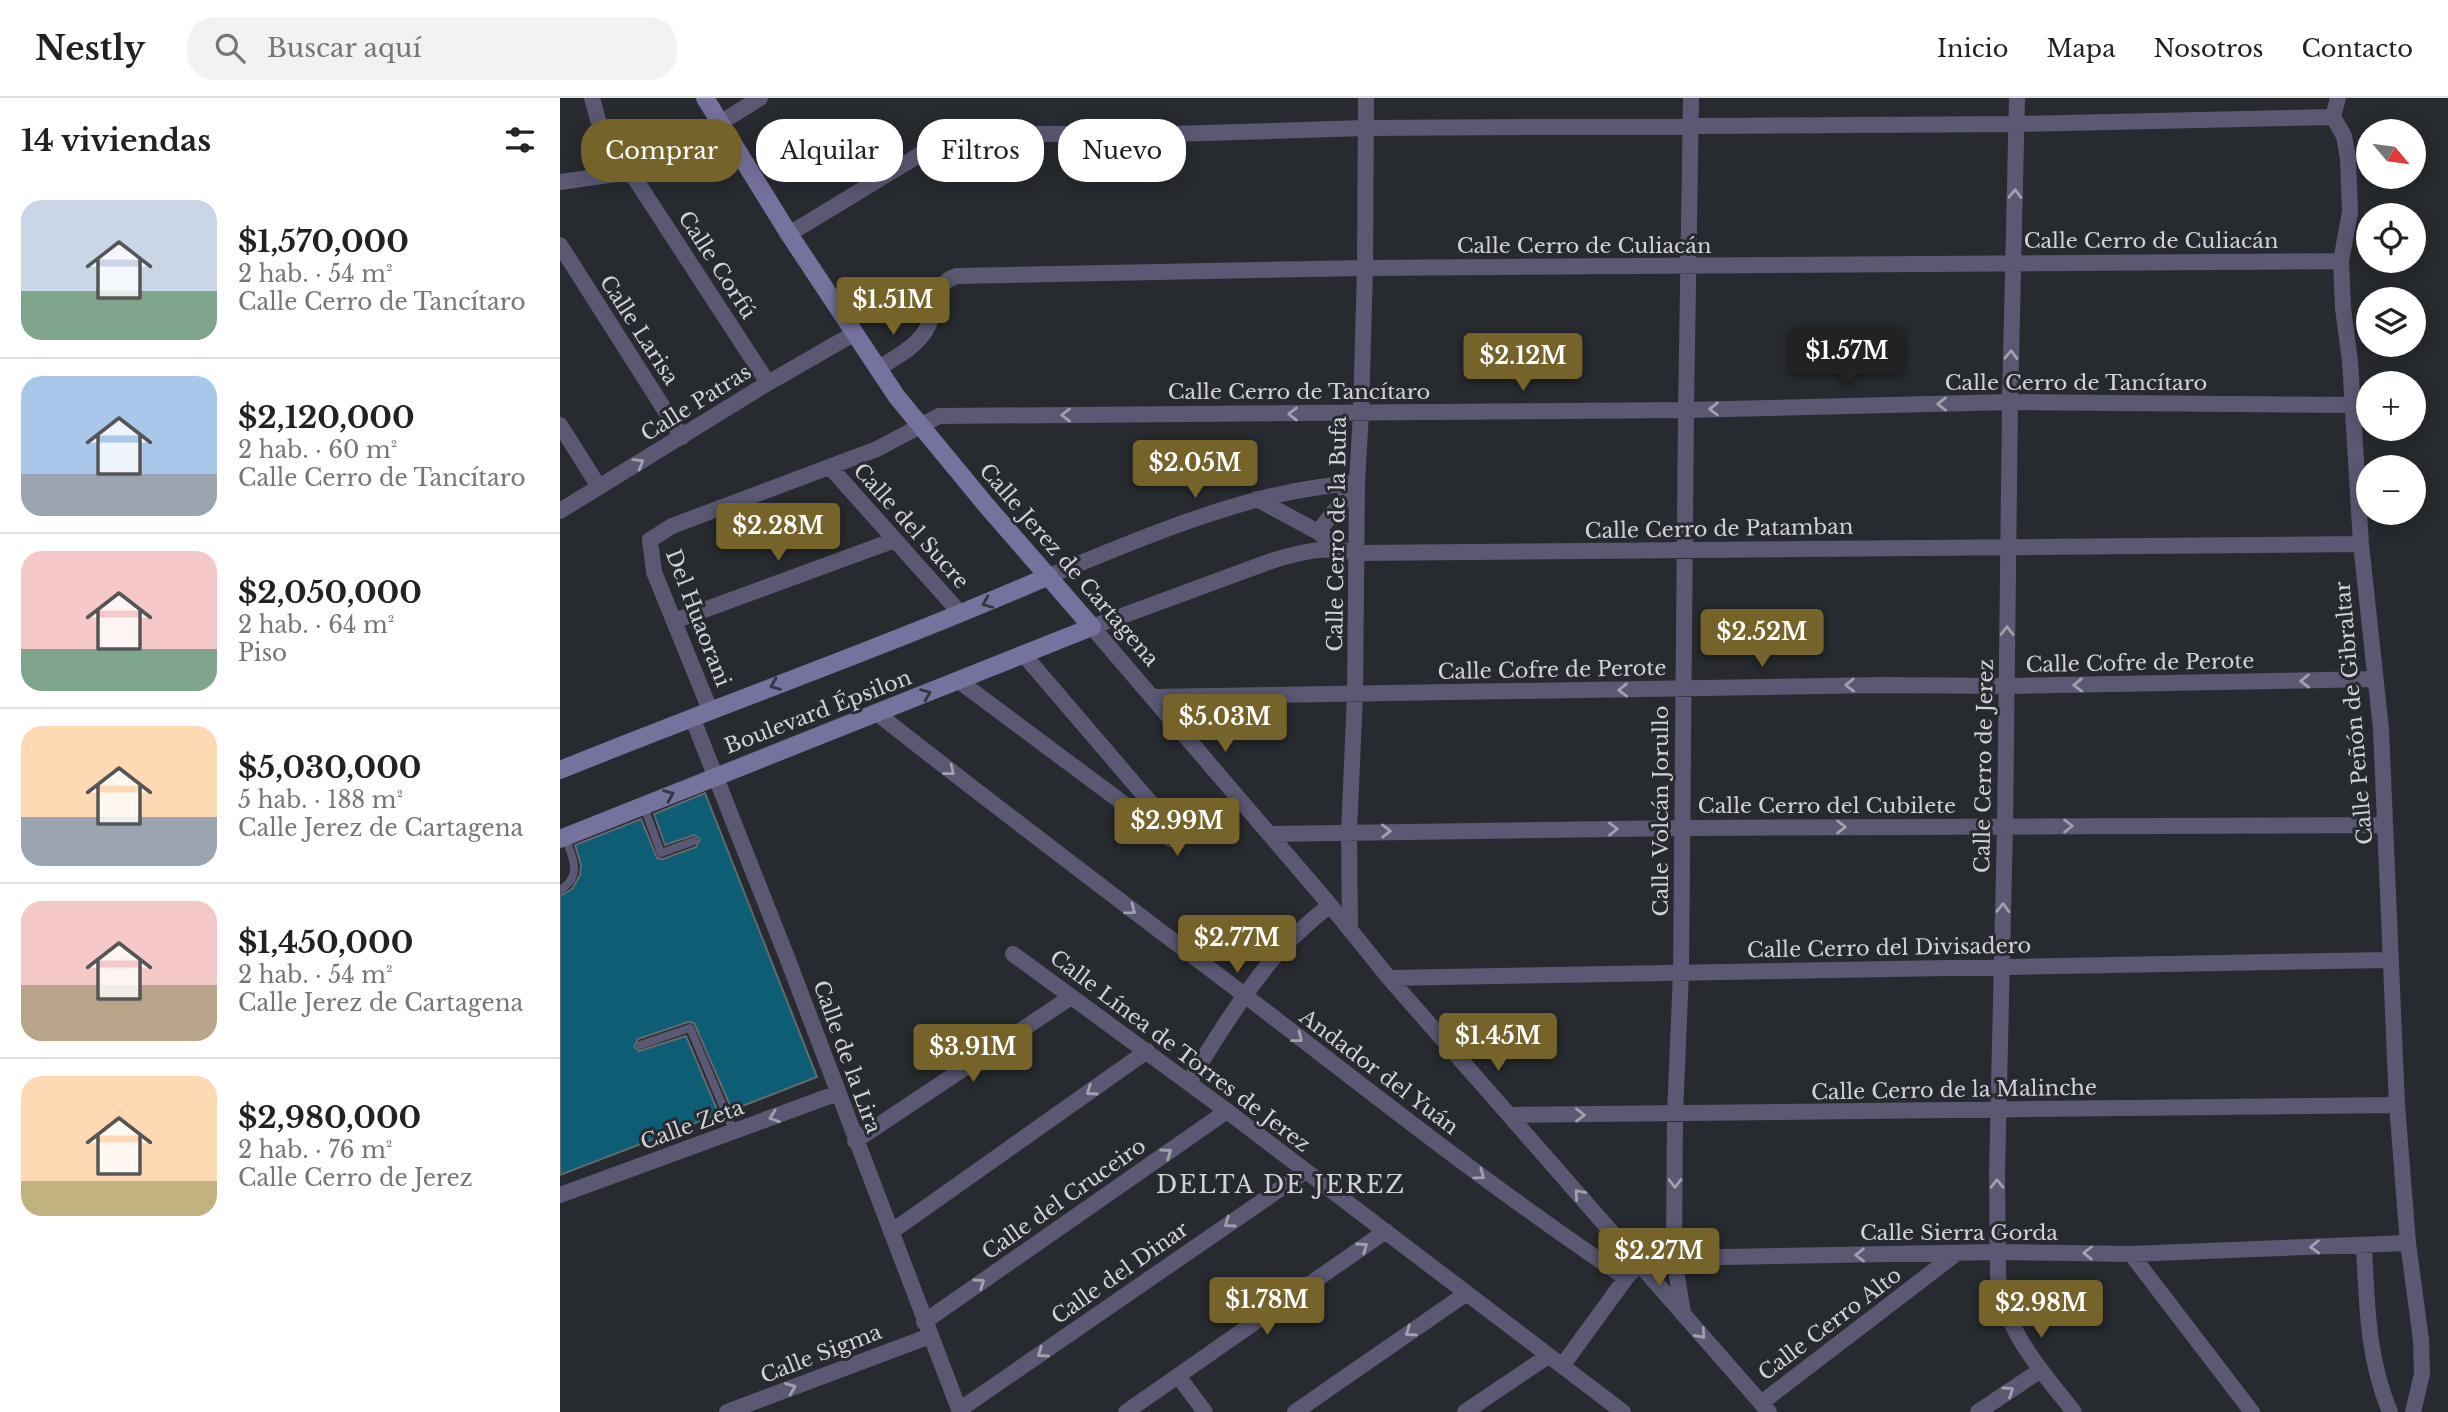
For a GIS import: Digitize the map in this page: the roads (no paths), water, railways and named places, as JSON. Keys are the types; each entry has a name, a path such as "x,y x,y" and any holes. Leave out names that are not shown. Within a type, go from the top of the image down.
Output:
{"street":[{"path":"592,98 598,119"},
{"name":"Calle Jerez de Cartagena","path":"705,98 718,119"},
{"path":"726,119 760,98"},
{"name":"Calle Cerro de la Bufa","path":"1350,929 1349,832 1365,268 1366,98"},
{"name":"Calle Volcán Jorullo","path":"1683,1314 1674,1258 1675,1114 1681,972 1691,98"},
{"name":"Calle Cerro de Jerez","path":"2017,98 1997,1252 2000,1293 2013,1330 2074,1412"},
{"path":"789,234 929,149 974,133 1139,135 1365,128 2017,124 2333,117 2338,98"},
{"name":"Calle Peñón de Gibraltar","path":"2333,117 2344,136 2350,188 2350,212 2341,261 2361,544 2381,729 2397,1105 2408,1243 2421,1340 2422,1374 2413,1412"},
{"name":"Calle Jerez de Cartagena","path":"742,158 877,369 920,425 1330,905 1389,978 1765,1407"},
{"path":"560,182 581,179"},
{"name":"Calle Corfú","path":"637,182 768,383"},
{"name":"Calle Larisa","path":"560,245 682,437"},
{"name":"Calle Cerro de Culiacán","path":"877,369 925,333 940,286 957,276 1365,268 2341,261"},
{"name":"Calle Patras","path":"560,511 768,383 855,333"},
{"name":"Calle Cerro de Tancítaro","path":"650,540 672,526 877,449 939,416 1686,410 2010,402 2353,405"},
{"path":"560,425 598,488"},
{"name":"Calle del Sucre","path":"830,467 961,614"},
{"path":"1049,576 1186,522 1257,499 1308,488 1357,482"},
{"path":"1318,532 1357,482"},
{"path":"1257,499 1318,532 1338,548"},
{"name":"Del Huaorani","path":"650,540 654,572 710,710"},
{"path":"674,621 895,540"},
{"name":"Calle Cerro de Patamban","path":"1092,627 1271,561 1300,552 1338,548 1357,553 2008,545 2361,544"},
{"name":"Boulevard Épsilon","path":"560,770 961,614 1049,576"},
{"name":"Boulevard Épsilon","path":"563,838 1092,627"},
{"path":"959,681 1164,834 1176,839 1177,835 1024,655"},
{"name":"Calle Cofre de Perote","path":"1152,697 2374,679"},
{"name":"Andador del Yuán","path":"878,714 1430,1139 1626,1278"},
{"name":"Calle de la Lira","path":"692,717 959,1411"},
{"name":"Calle Cerro del Cubilete","path":"1269,834 1683,828 2385,825"},
{"path":"1189,1082 1245,996 1279,952 1330,905"},
{"name":"Calle Línea de Torres de Jerez","path":"1013,954 1189,1082 1623,1412"},
{"name":"Calle Cerro del Divisadero","path":"1389,978 2389,960"},
{"path":"855,1141 1071,997"},
{"path":"891,1232 1147,1051"},
{"name":"Calle Zeta","path":"560,1195 838,1093"},
{"name":"Calle Cerro de la Malinche","path":"1511,1115 2397,1105"},
{"name":"Calle del Cruceiro","path":"927,1329 1227,1111"},
{"name":"Calle del Dinar","path":"959,1411 1306,1171"},
{"path":"1126,1412 1386,1231"},
{"name":"Calle Sierra Gorda","path":"1639,1264 1674,1258 1997,1252 2131,1254 2408,1243"},
{"path":"2364,1245 2370,1347 2390,1412"},
{"name":"Calle Cerro Alto","path":"1765,1407 1957,1253"},
{"path":"2131,1254 2252,1412"},
{"path":"1465,1412 1555,1361 1639,1264"},
{"path":"1295,1412 1466,1293"},
{"name":"Calle Sigma","path":"727,1412 927,1329"},
{"path":"1978,1412 2041,1370"},
{"path":"1178,1376 1205,1412"}],"lane":[{"path":"644,806 661,853 694,841"},
{"path":"560,890 572,880 575,873 575,865 563,838"},
{"path":"640,1045 690,1028 734,1132"}],"district":[{"name":"DELTA DE JEREZ","path":"1281,1184"}]}
